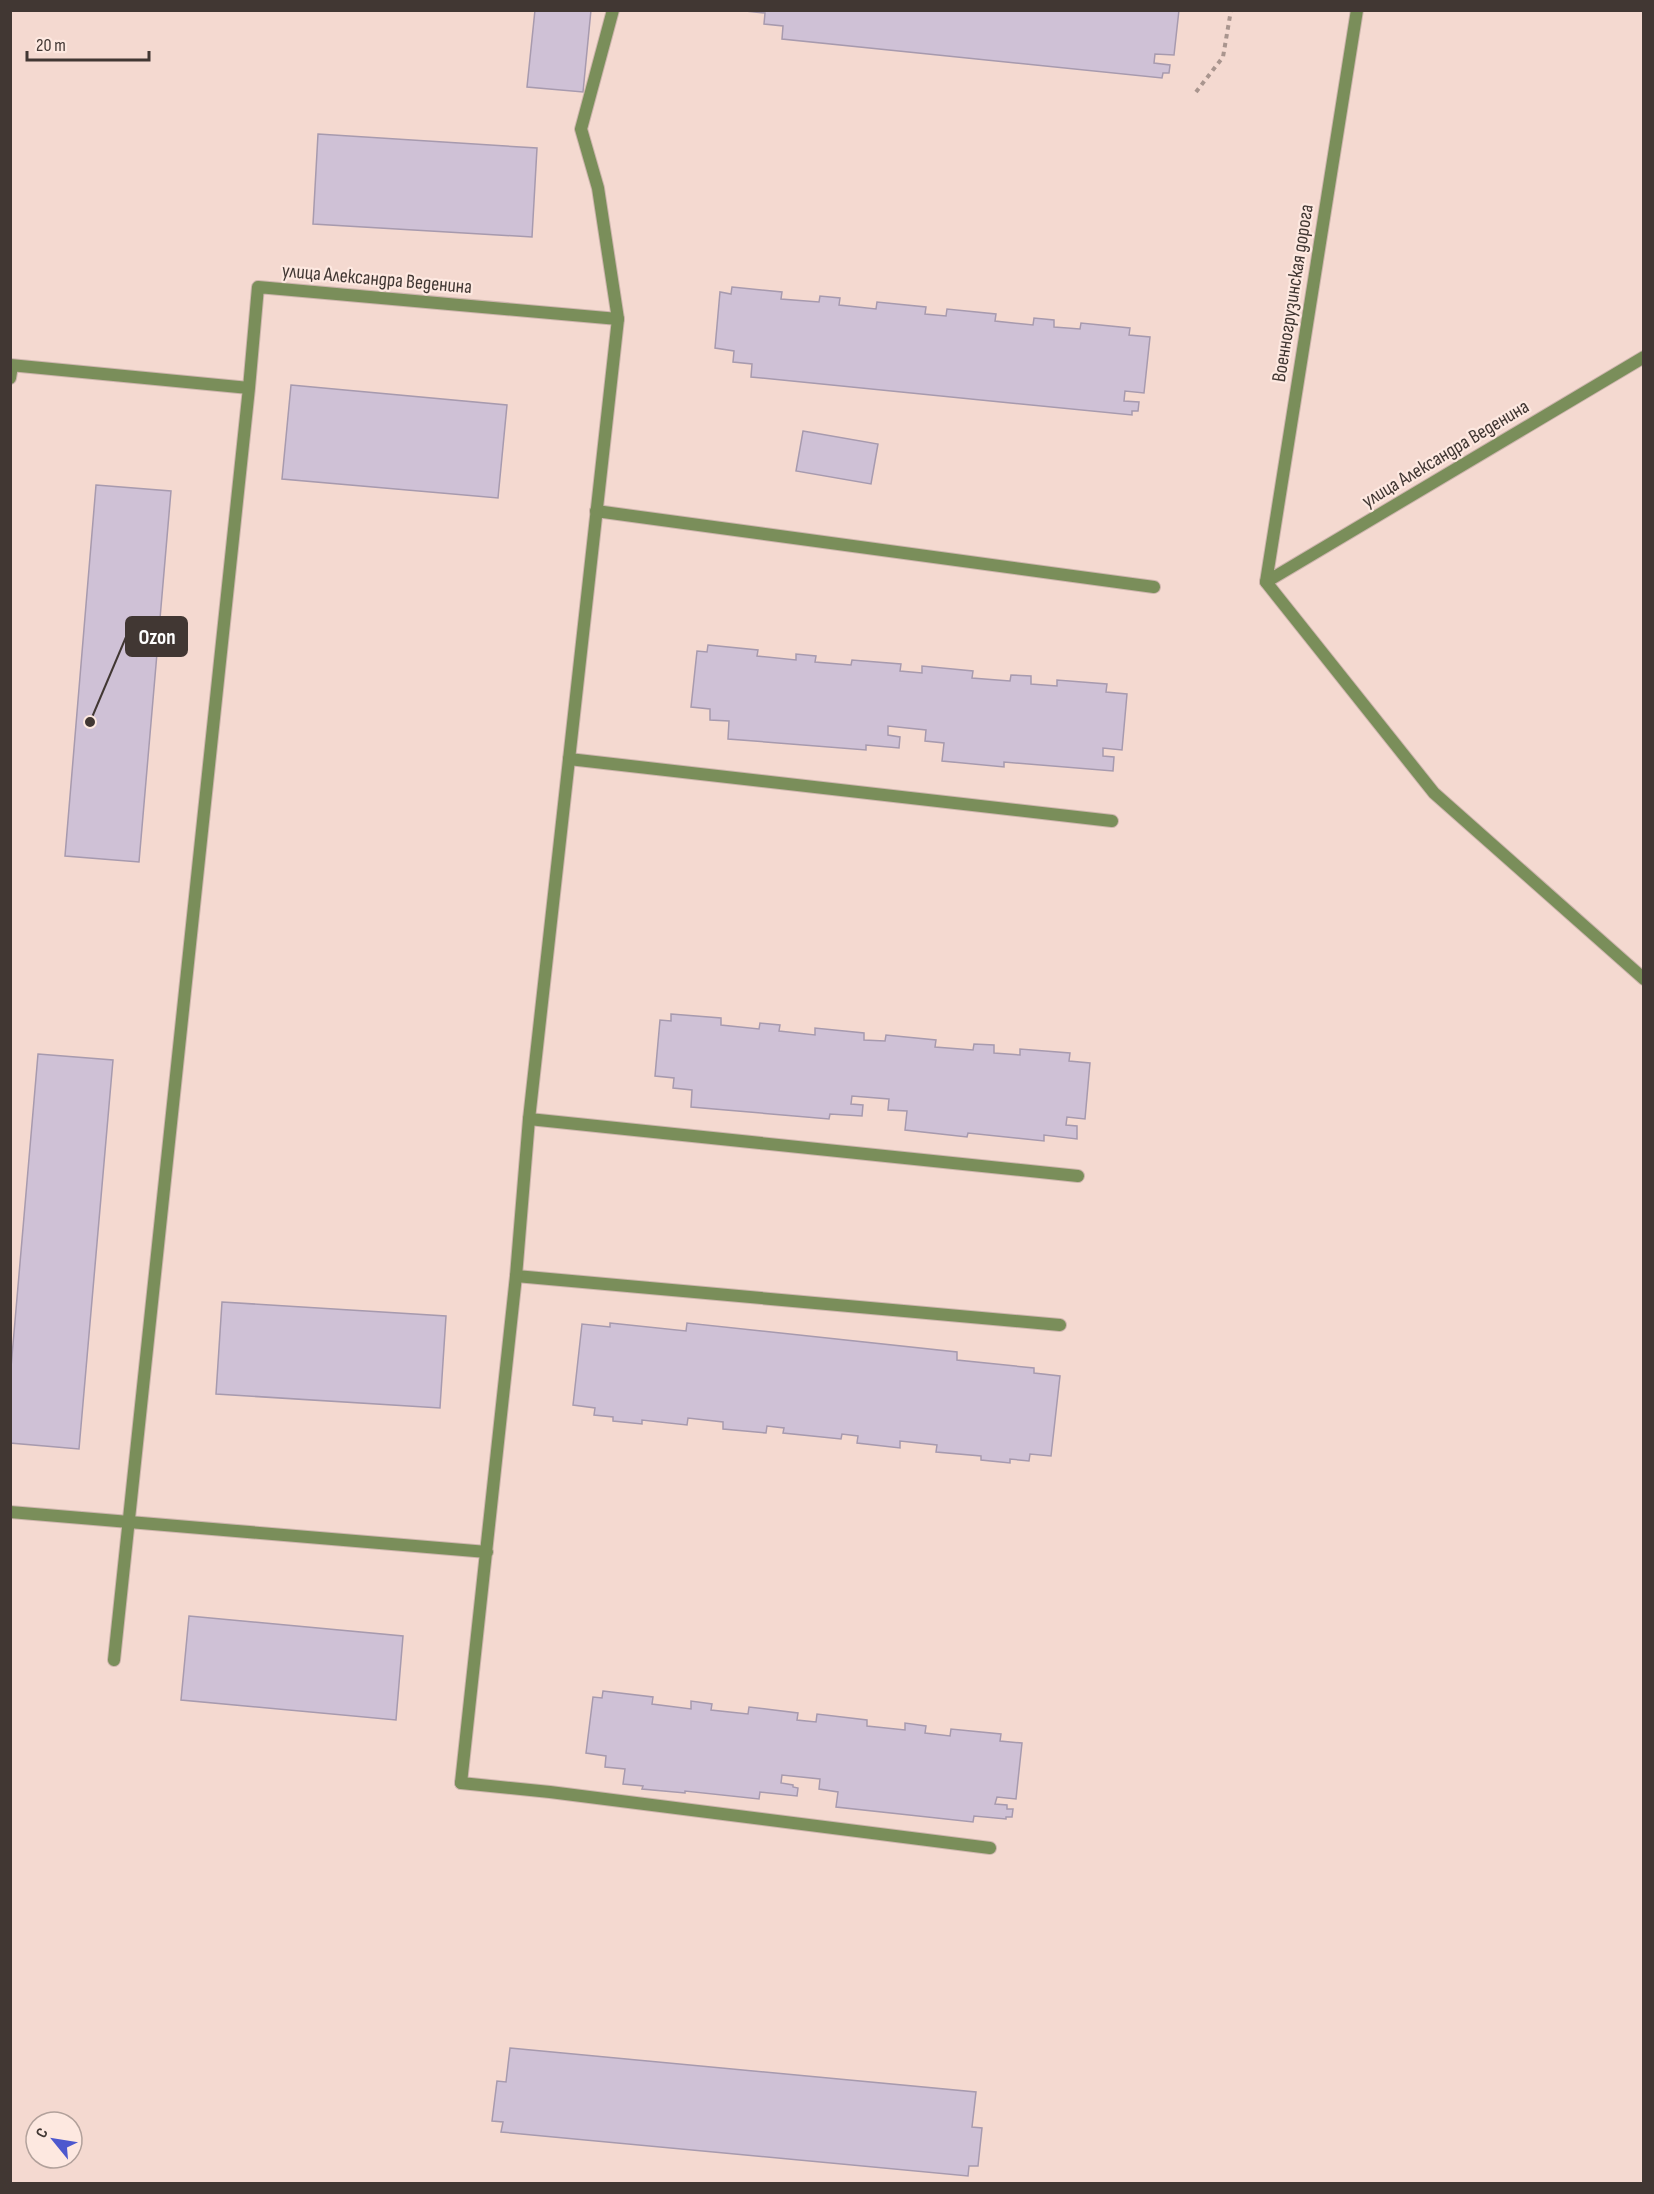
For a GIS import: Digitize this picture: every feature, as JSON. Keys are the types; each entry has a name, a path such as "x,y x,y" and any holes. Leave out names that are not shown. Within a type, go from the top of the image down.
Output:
{"street":[{"path":"614,10 581,129 598,188 618,319 529,1119 516,1276 461,1783 550,1792 990,1848"},
{"name":"Военногрузинская дорога","path":"1266,582 1357,10"},
{"name":"улица Александра Веденина","path":"249,388 258,287 618,319"},
{"name":"улица Александра Веденина","path":"1266,582 1644,357"},
{"path":"11,370 249,388 114,1660"},
{"path":"596,511 1154,587"},
{"path":"1266,582 1434,793 1644,979"},
{"path":"569,759 1112,821"},
{"path":"529,1119 1078,1176"},
{"path":"516,1276 1060,1325"},
{"path":"10,1512 487,1552"}],"path":[{"path":"1196,92 1223,57 1231,10"}],"building":[{"path":"535,10 591,10 583,92 527,87"},
{"path":"1179,10 1174,55 1155,54 1154,63 1170,65 1169,73 1163,73 1162,78 782,39 783,26 764,24 765,13 745,11"},
{"path":"318,134 537,148 532,237 313,224"},
{"path":"732,287 782,292 781,299 819,302 820,296 840,298 839,305 876,309 877,302 926,307 925,314 946,316 947,309 996,314 995,321 1033,325 1034,318 1054,320 1054,327 1080,329 1081,323 1130,328 1129,335 1150,337 1144,393 1125,391 1124,401 1139,402 1138,411 1132,411 1132,415 751,377 752,364 733,362 734,351 715,348 720,292 731,294"},
{"path":"291,385 507,405 498,498 282,479"},
{"path":"803,431 878,444 871,484 796,471"},
{"path":"96,485 171,491 139,862 65,856"},
{"path":"708,645 758,650 757,656 796,660 796,654 816,656 815,662 851,665 852,660 901,664 900,671 922,673 922,666 973,671 972,678 1010,681 1011,675 1031,676 1031,684 1057,686 1057,680 1107,684 1106,692 1127,694 1122,750 1103,748 1103,756 1114,757 1113,771 1004,762 1004,767 942,761 944,743 925,741 926,730 888,726 888,735 900,737 899,748 866,745 866,750 728,739 729,721 710,720 710,709 691,707 697,651 707,652"},
{"path":"671,1014 721,1018 721,1025 759,1029 760,1023 780,1025 779,1031 815,1035 815,1028 864,1033 864,1040 885,1041 886,1035 936,1040 935,1047 973,1050 974,1044 994,1045 994,1053 1020,1055 1020,1049 1070,1053 1069,1061 1090,1063 1085,1119 1067,1117 1066,1125 1077,1126 1077,1139 1044,1135 1044,1141 968,1133 967,1137 905,1130 907,1111 888,1110 889,1099 852,1096 851,1104 863,1105 862,1116 830,1114 829,1119 691,1107 692,1090 673,1088 674,1078 655,1076 660,1020 671,1021"},
{"path":"38,1054 113,1060 79,1449 10,1443 10,1379"},
{"path":"222,1302 446,1316 440,1408 216,1394"},
{"path":"610,1323 686,1331 687,1323 957,1352 957,1360 1034,1368 1034,1373 1060,1376 1051,1456 1030,1454 1029,1461 1010,1459 1010,1463 981,1460 981,1456 936,1452 937,1445 900,1441 900,1448 857,1443 858,1436 842,1434 841,1439 783,1433 784,1428 767,1426 766,1433 723,1429 723,1422 688,1418 687,1425 642,1420 642,1424 613,1421 613,1417 594,1415 595,1408 573,1405 582,1324 610,1327"},
{"path":"189,1616 403,1636 396,1720 181,1700"},
{"path":"603,1691 653,1697 652,1704 691,1709 691,1701 712,1704 711,1710 748,1714 749,1707 798,1713 797,1720 816,1722 817,1714 867,1720 867,1726 905,1730 905,1723 926,1726 925,1733 950,1736 951,1729 1001,1734 1000,1741 1022,1743 1016,1799 997,1797 995,1804 1007,1805 1007,1809 1013,1809 1012,1817 1006,1817 1006,1819 974,1816 973,1822 836,1807 838,1792 819,1789 820,1779 782,1775 781,1783 798,1788 797,1796 760,1792 759,1799 642,1789 643,1786 623,1784 625,1769 605,1767 606,1756 586,1753 593,1697 602,1698"},
{"path":"510,2048 976,2092 972,2127 982,2128 978,2166 969,2166 968,2176 501,2132 503,2122 492,2121 497,2081 506,2082"}],"place":[{"name":"Ozon","path":"90,722"}]}
